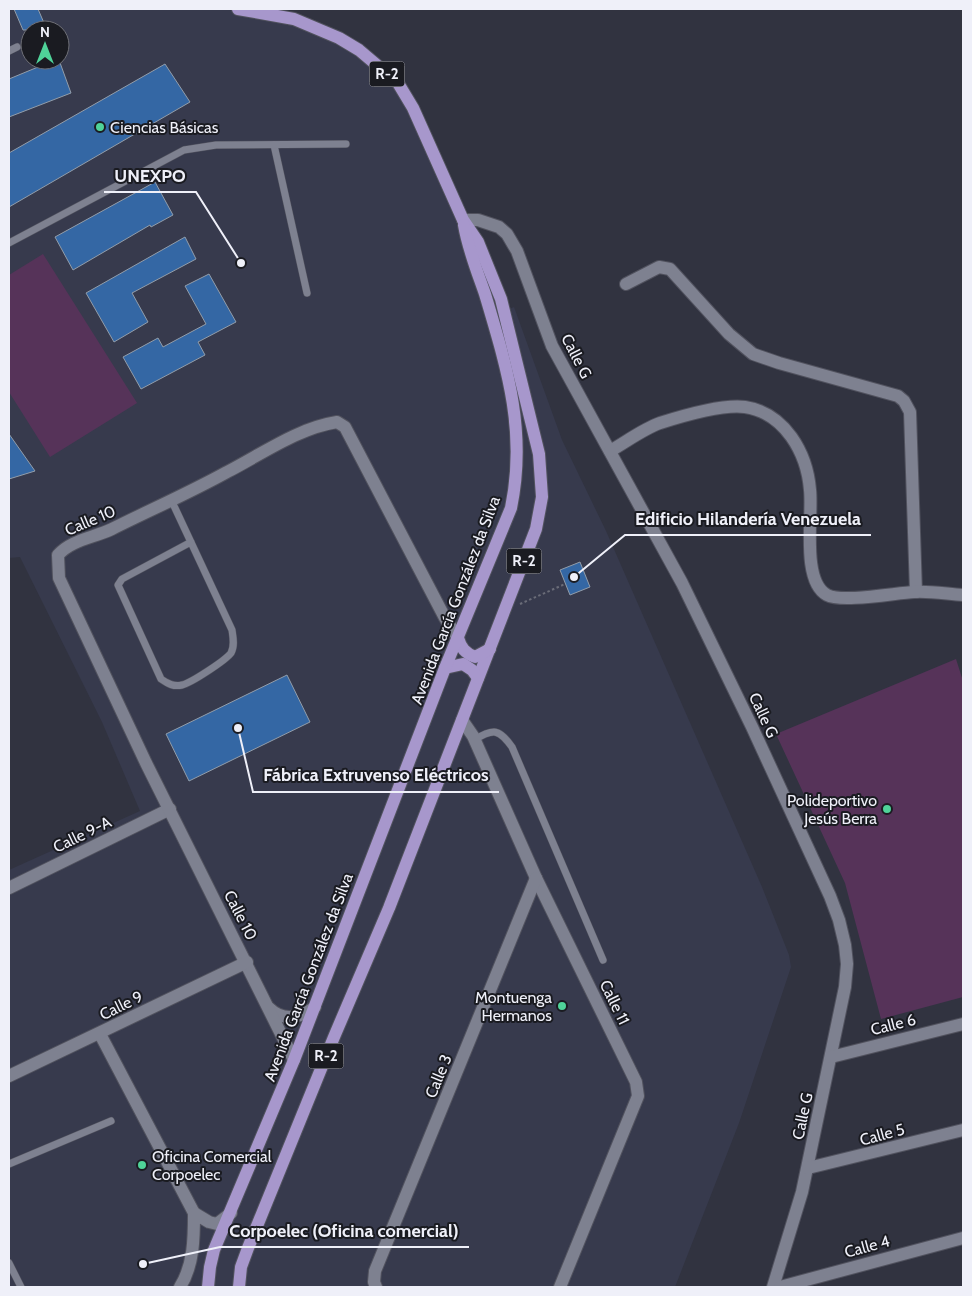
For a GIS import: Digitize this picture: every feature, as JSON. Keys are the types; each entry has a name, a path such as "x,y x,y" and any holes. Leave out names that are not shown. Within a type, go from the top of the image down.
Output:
{"main road":[{"name":"R-2","path":"238,9 294,19 316,26 359,50 398,84 413,108 462,220 478,242 501,299 530,412 542,477 542,497 538,524 389,908 248,1248 241,1267 239,1287"},
{"name":"Avenida García González da Silva","path":"208,1287 214,1250 294,1060 445,668 511,508 516,481 518,452 516,418 485,295 468,245 462,220"},
{"path":"458,638 460,645 469,655 475,657 490,649"},
{"path":"445,668 463,664 472,670 478,678"}],"street":[{"name":"Calle G","path":"462,220 490,223 508,234 517,251 552,346 682,583 752,727 839,920 847,964 845,987 808,1168 773,1287"},
{"path":"626,284 658,267 670,269 729,334 753,354 779,364 898,396 904,401 910,412 916,592"},
{"path":"610,451 658,423 717,409 744,407 766,412 789,432 804,461 810,489 811,566 817,583 827,595 842,598 916,592 963,595"},
{"name":"Calle 10","path":"294,1060 59,578 58,555 64,548 104,532 171,500 301,433 325,424 337,422 345,427 445,618 458,638"},
{"name":"Calle 11","path":"462,720 473,738 536,878 636,1082 638,1096 560,1287"},
{"path":"456,736 473,738"},
{"name":"Calle 9-A","path":"9,888 170,809"},
{"name":"Calle 3","path":"376,1287 374,1282 375,1271 536,878"},
{"name":"Calle 9","path":"9,1076 247,962"},
{"path":"269,1008 274,1014 291,1017 307,1013 315,1007"},
{"name":"Calle 6","path":"832,1056 963,1024"},
{"path":"100,1034 194,1213 194,1240 189,1266 180,1287"},
{"name":"Calle 5","path":"808,1168 963,1130"},
{"path":"194,1213 209,1222 217,1224 224,1221 231,1213"},
{"name":"Calle 4","path":"780,1287 963,1238"}],"lane":[{"path":"9,51 17,47"},
{"path":"9,243 184,150 216,145 346,144"},
{"path":"274,145 307,293"},
{"path":"171,500 191,542 232,630 233,641 232,652 226,658 185,684 176,686 167,684 161,679 118,584 122,579 191,542"},
{"path":"473,738 496,731 502,734 512,747 604,960"},
{"path":"9,1164 111,1121"},
{"path":"9,1263 20,1287"}],"path":[{"path":"505,611 565,584"}],"shaded area":[{"path":"9,9 238,9 299,20 355,47 390,77 454,202 491,318 514,307 562,440 606,531 762,887 789,955 791,967 739,1123 675,1287 9,1287 9,870 140,811 102,722 20,557 9,558"},
{"path":"43,254 137,403 50,457 9,392 9,275"},
{"name":"Polideportivo Jesús Berra","path":"956,659 963,681 963,997 881,1019 845,883 776,734"}],"building":[{"path":"14,9 38,9 43,20 20,20 20,23"},
{"name":"Ciencias Básicas","path":"165,64 190,102 9,207 9,153"},
{"path":"31,70 63,70 71,93 9,117 9,79"},
{"path":"155,182 173,215 151,227 150,225 73,270 55,237"},
{"path":"185,237 196,259 132,293 148,322 114,342 86,293"},
{"path":"209,274 236,322 198,342 205,355 141,389 123,357 158,338 163,347 206,324 185,286"},
{"path":"9,434 35,471 9,479"},
{"path":"580,562 590,587 570,595 560,570"},
{"path":"287,675 310,722 189,781 166,734"}],"place":[{"name":"Ciencias Básicas","path":"100,127"},
{"name":"UNEXPO","path":"241,263"},
{"name":"Edificio Hilandería Venezuela","path":"574,577"},
{"name":"Fábrica Extruvenso Eléctricos","path":"238,728"},
{"name":"Polideportivo Jesús Berra","path":"887,809"},
{"name":"Montuenga Hermanos","path":"562,1006"},
{"name":"Oficina Comercial Corpoelec","path":"142,1165"},
{"name":"Corpoelec (Oficina comercial)","path":"143,1264"}]}
